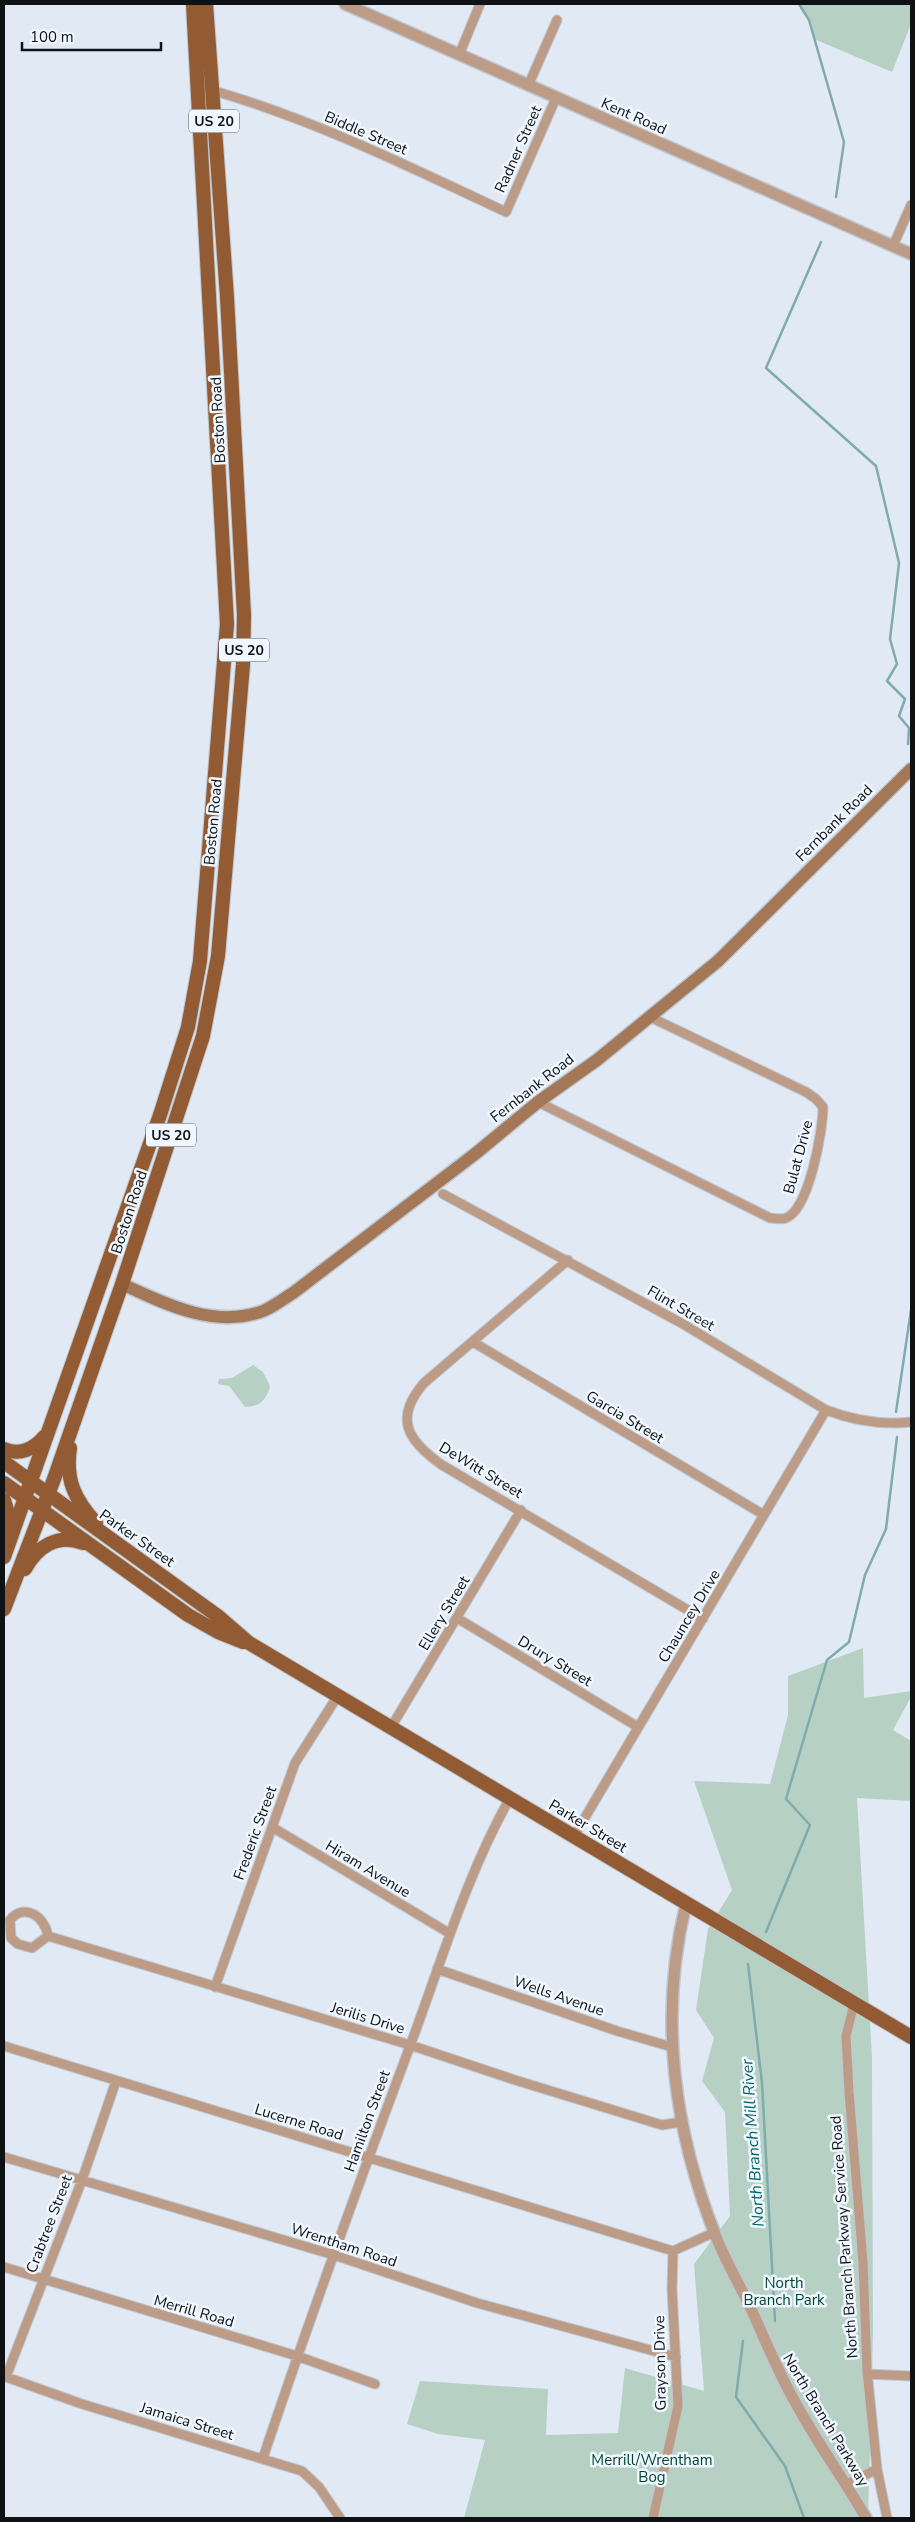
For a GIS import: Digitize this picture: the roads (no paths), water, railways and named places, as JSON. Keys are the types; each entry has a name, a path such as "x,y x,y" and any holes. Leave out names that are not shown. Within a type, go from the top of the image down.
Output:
{"main road":[{"name":"Boston Road","path":"4,1555 178,1060 195,994 203,936 228,624 193,4"},
{"name":"Boston Road","path":"4,1607 47,1495 122,1284 198,1052 211,1000 218,956 243,666 244,615 234,427 206,4"},
{"name":"Fernbank Road","path":"122,1284 165,1304 210,1316 235,1317 264,1311 293,1293 475,1154 538,1102 650,1017 718,961 911,769"},
{"path":"75,1417 68,1474 72,1490 79,1502 114,1542"},
{"path":"4,1449 10,1452 30,1449 40,1442 49,1428"},
{"name":"Parker Street","path":"4,1462 47,1495 219,1617 249,1644"},
{"name":"Parker Street","path":"4,1483 188,1615 218,1632 249,1644 854,2004 910,2033"},
{"path":"4,1500 9,1530 4,1555"},
{"path":"4,1607 28,1563 44,1546 60,1540 73,1540 98,1551"}],"street":[{"name":"Kent Road","path":"345,4 911,254"},
{"path":"459,55 480,4"},
{"path":"528,86 557,20"},
{"name":"Biddle Street","path":"212,90 260,104 392,159 506,212"},
{"name":"Radner Street","path":"506,212 556,98"},
{"path":"893,246 911,205"},
{"name":"Bulat Drive","path":"538,1102 770,1218 785,1219 794,1212 803,1200 811,1174 823,1119 823,1107 806,1092 650,1017"},
{"name":"Flint Street","path":"443,1194 568,1260 683,1324 826,1410 845,1417 884,1423 911,1422"},
{"name":"DeWitt Street","path":"568,1260 424,1383 416,1393 407,1413 407,1426 413,1440 422,1451 703,1619"},
{"name":"Garcia Street","path":"473,1342 764,1515"},
{"name":"Chauncey Drive","path":"574,1836 826,1410"},
{"name":"Ellery Street","path":"390,1729 521,1510"},
{"name":"Drury Street","path":"457,1618 638,1726"},
{"name":"Frederic Street","path":"215,1987 295,1763 337,1697"},
{"name":"Hamilton Street","path":"263,2458 297,2356 449,1933 491,1832 510,1798"},
{"name":"Hiram Avenue","path":"272,1827 449,1933"},
{"name":"North Branch Parkway","path":"686,1904 677,1941 671,1992 672,2047 681,2122 699,2188 714,2232 773,2361 815,2437 847,2484 866,2518"},
{"path":"22,1912 34,1914 46,1925 48,1936 32,1948 18,1944 11,1938 10,1920 15,1914 22,1912"},
{"name":"Jerilis Drive","path":"48,1936 410,2045 515,2080 662,2125 681,2122"},
{"name":"Wells Avenue","path":"437,1969 617,2031 672,2047"},
{"name":"North Branch Parkway Service Road","path":"854,2004 846,2036 863,2262 867,2374 877,2469 887,2518"},
{"name":"Lucerne Road","path":"4,2046 673,2252"},
{"name":"Crabtree Street","path":"6,2377 82,2180 116,2081"},
{"name":"Wrentham Road","path":"4,2157 334,2255 477,2303 676,2357"},
{"path":"673,2252 714,2232"},
{"name":"Grayson Drive","path":"654,2518 678,2406 672,2289 673,2252"},
{"name":"Merrill Road","path":"4,2267 297,2356 376,2384"},
{"path":"867,2374 911,2376"},
{"name":"Jamaica Street","path":"6,2377 82,2404 302,2470 319,2487 340,2518"},
{"path":"847,2484 877,2469"}],"waterway":[{"path":"799,4 809,20 844,142 836,197"},
{"path":"821,242 766,368 876,466 899,563 890,639 897,664 887,681 905,699 899,716 909,728 908,744"},
{"name":"North Branch Mill River","path":"896,1412 911,1310"},
{"name":"North Branch Mill River","path":"766,1932 810,1825 786,1799 827,1660 849,1642 865,1575 886,1529 897,1437"},
{"name":"North Branch Mill River","path":"748,1964 762,2083 775,2321"},
{"name":"North Branch Mill River","path":"743,2341 736,2397 785,2466 804,2518"}],"park label":[{"name":"North Branch Park","path":"784,2292"},
{"name":"Merrill/Wrentham Bog","path":"652,2468"}]}
